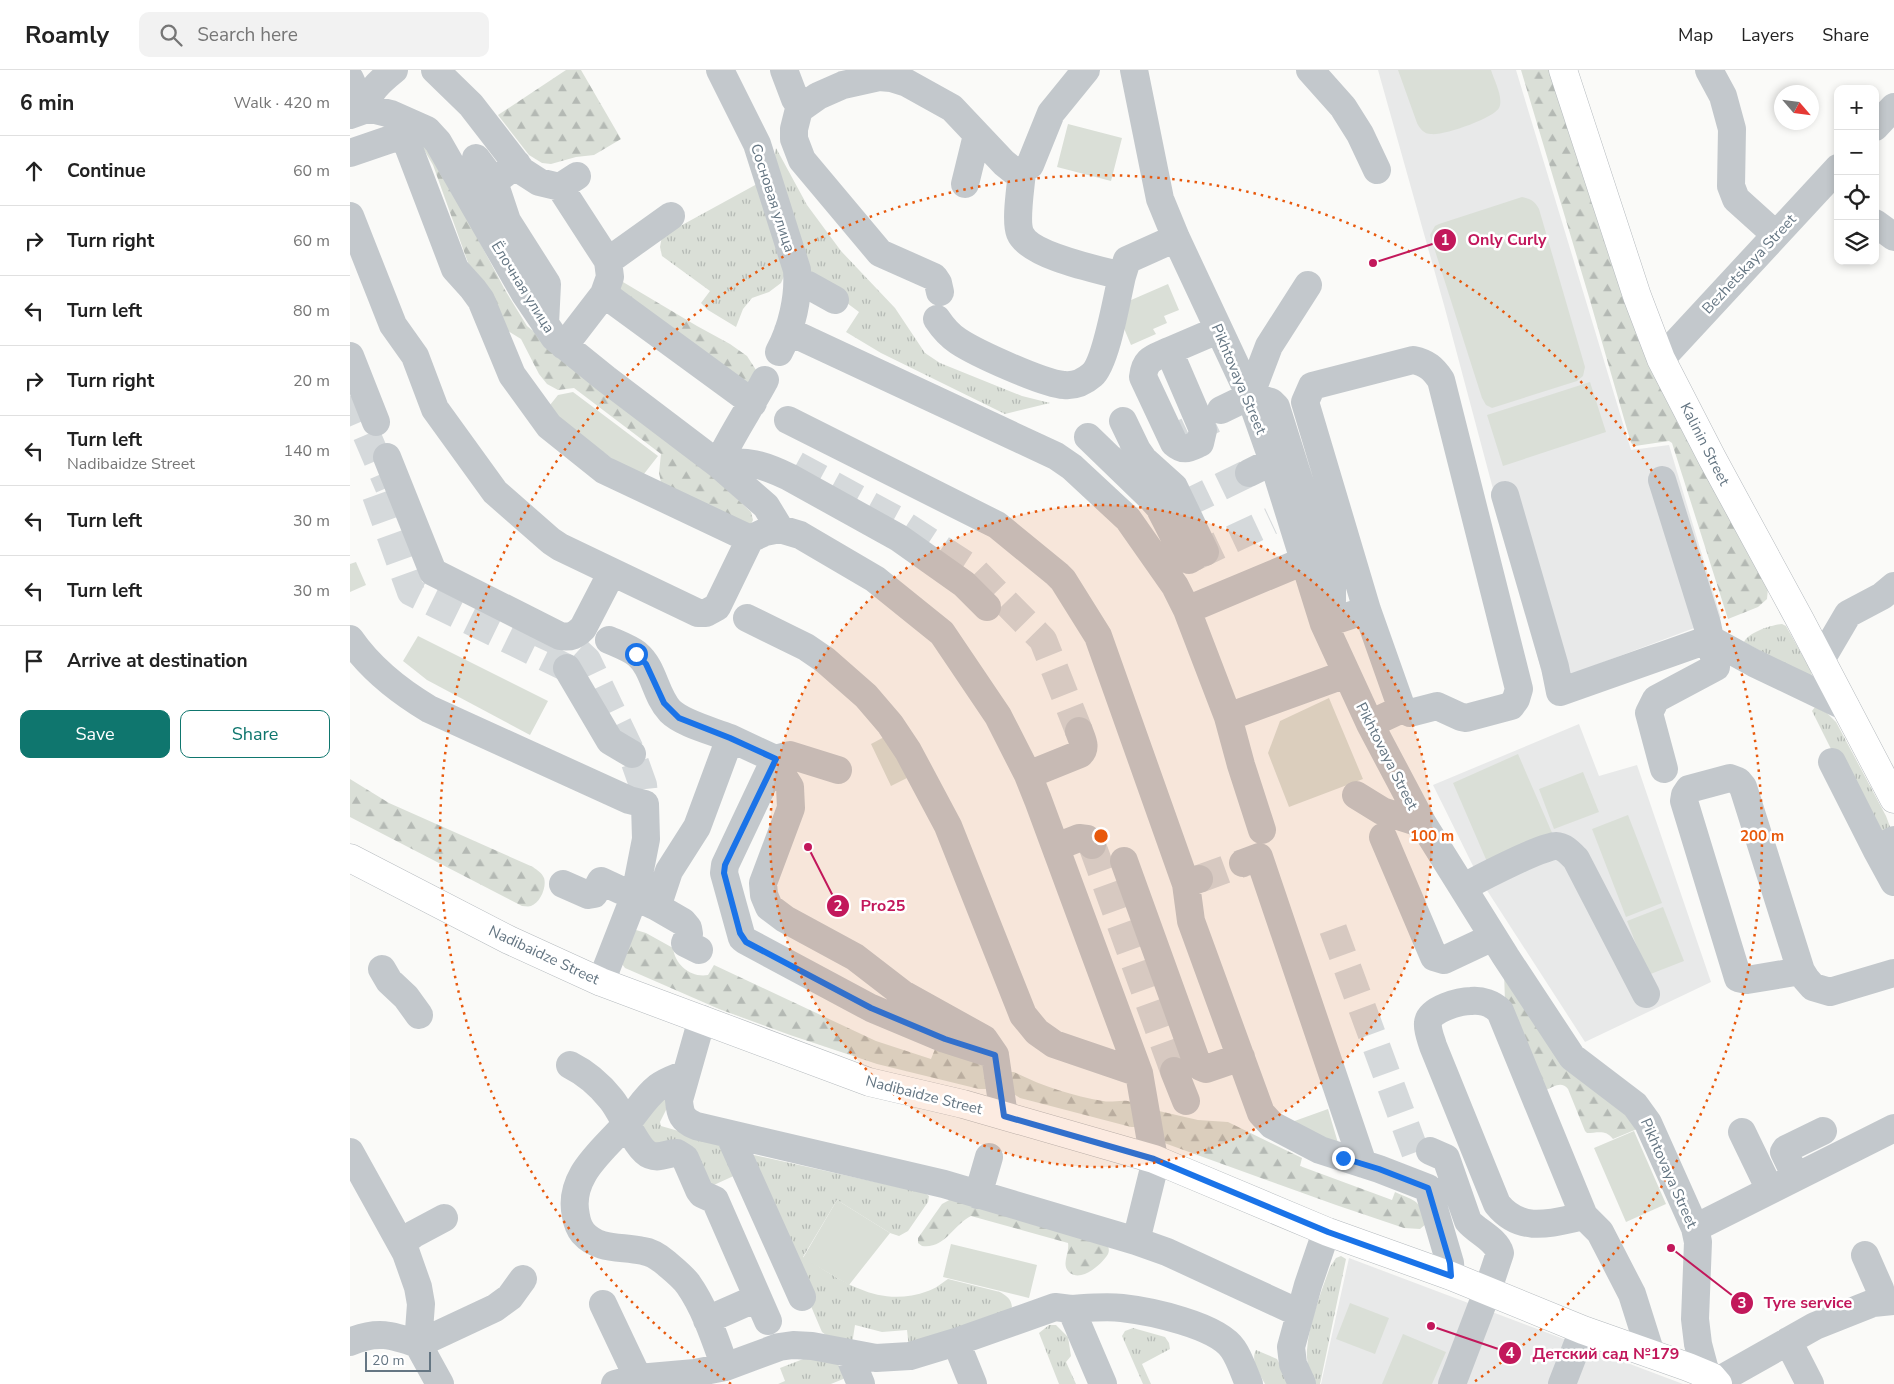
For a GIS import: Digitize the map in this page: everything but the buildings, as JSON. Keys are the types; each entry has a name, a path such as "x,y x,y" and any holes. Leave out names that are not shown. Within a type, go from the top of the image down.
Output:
{"main road":[{"name":"Kalinin Street","path":"1562,70 1637,296 1661,359 1716,467 1894,799"},
{"name":"Nadibaidze Street","path":"350,858 509,940 601,982 869,1082 1004,1116 1154,1159 1328,1232 1451,1276 1487,1292 1583,1330 1651,1354 1713,1380"}],"street":[{"path":"357,113 378,83 394,70"},
{"path":"435,70 471,105 517,164 529,176 548,185 568,181 608,261 610,277 604,294 564,346"},
{"name":"Сосновая улица","path":"720,70 757,144 797,270 798,283 794,308 784,342 1056,456 1072,467 1128,519 1175,586 1187,610"},
{"path":"784,70 795,99 801,108"},
{"path":"940,292 934,277 880,253 802,160 794,139 794,129 801,108 818,96 843,85 879,76 890,78 906,83 952,108 1004,163 1014,170 1022,171 1030,165 1051,113 1086,70"},
{"name":"Pikhtovaya Street","path":"1134,70 1160,199 1218,330 1250,396 1261,467 1280,517 1304,561 1324,624 1346,674 1423,824 1493,937 1572,1057 1635,1105 1648,1123 1694,1228 1698,1250 1695,1319 1698,1344 1713,1380"},
{"path":"1310,70 1343,107 1360,134 1378,170"},
{"path":"1709,70 1723,96 1732,129 1731,186 1736,200 1776,235"},
{"path":"350,79 357,113"},
{"path":"1879,124 1894,107"},
{"name":"Ёлочная улица","path":"357,113 374,110 391,114 427,130 438,142 468,197 545,324 564,346 718,464 766,506 780,529"},
{"path":"965,184 978,136"},
{"path":"350,153 394,138 401,139 407,143 455,269 474,289 481,300 512,375 549,426 604,470 750,540"},
{"path":"476,158 494,182 507,221 547,284 545,324"},
{"path":"468,197 494,182 517,164"},
{"path":"1022,171 1018,213 1020,234 1032,246 1054,257 1122,276"},
{"name":"Bezhetskaya Street","path":"1661,359 1776,235 1833,183"},
{"path":"350,216 393,325 415,356 435,410 495,492 551,541 698,613 706,613 716,608 750,540 765,532 780,529 800,535 875,579 942,634 998,716 1028,775 1139,1073 1154,1159 1153,1172 1136,1240"},
{"path":"608,261 671,216"},
{"path":"1879,226 1894,237"},
{"path":"937,319 944,329 958,341 987,355 1048,382 1065,385 1078,384 1093,374 1100,361 1126,260 1176,238"},
{"path":"798,283 808,285 836,300"},
{"path":"1250,396 1269,346 1308,284"},
{"path":"604,294 759,391 718,464"},
{"path":"1169,351 1218,330"},
{"path":"350,356 376,422"},
{"path":"1413,360 1424,362 1433,368 1441,380 1519,689 1516,699 1510,706 1466,718 1437,706 1410,713 1402,709 1367,610 1305,402 1312,386 1413,360"},
{"path":"1221,410 1250,396 1271,402 1279,413 1332,585 1332,601 1324,624"},
{"path":"788,420 987,520 1012,537 1063,580 1098,636 1193,882 1191,921 1261,1113 1272,1125 1320,1150 1363,1164 1426,1168 1446,1158 1468,1221 1499,1248 1500,1253 1487,1292 1452,1384"},
{"path":"1088,437 1120,462 1159,507 1185,558 1188,560 1199,555 1174,487 1144,460 1123,421"},
{"path":"387,457 433,572 560,636 566,637 577,634 583,628 612,572"},
{"path":"718,464 741,461 789,469 899,538 964,584 987,607"},
{"path":"766,506 789,469"},
{"path":"1662,480 1707,624 1716,667 1656,699 1649,713 1664,769"},
{"path":"1505,495 1555,667 1560,692 1710,639 1846,708"},
{"path":"1262,830 1228,718 1187,610 1304,561"},
{"path":"1821,660 1848,614 1890,593"},
{"path":"1324,624 1367,610"},
{"path":"747,618 806,647 825,660 866,696 890,724 908,751 948,826 1023,1015 1037,1032 1054,1044 1139,1073"},
{"path":"350,639 368,663 418,702 629,800 645,804 646,901"},
{"path":"609,640 636,654 646,664 664,703 679,718 776,759 790,755 838,770"},
{"path":"567,668 610,741 632,754"},
{"path":"1228,718 1346,674"},
{"path":"1370,724 1402,709"},
{"path":"1028,775 1080,754 1084,750 1084,745 1079,731"},
{"path":"601,982 646,901 669,871 697,827 730,738"},
{"path":"776,759 725,865 724,873 742,938 746,942 871,1008 945,1039 995,1055"},
{"path":"776,759 783,776 790,786 791,808 763,884 764,895 769,907 784,919 855,957 903,994 981,1036 995,1055 1004,1116"},
{"path":"1832,762 1885,844 1894,882"},
{"path":"1801,971 1747,980 1738,978 1684,801 1685,794 1689,789 1730,778 1738,780 1743,787 1801,971 1813,986 1830,992 1894,973"},
{"path":"1356,795 1382,811 1423,824"},
{"path":"1383,837 1434,957 1444,960 1493,937"},
{"path":"1056,847 1079,838 1087,839 1092,845"},
{"path":"1462,888 1479,878 1542,849 1556,846 1568,851 1576,859 1646,994"},
{"path":"1242,863 1259,857 1363,1164"},
{"path":"1124,861 1197,1063 1201,1068 1206,1069 1241,1057"},
{"path":"564,884 588,895 594,894 602,881 646,901 683,922 688,928 689,934 685,943 698,950"},
{"path":"382,969 389,981 406,996 419,1015"},
{"path":"1584,1216 1536,1224 1522,1223 1505,1214 1497,1204 1433,1046 1427,1024 1430,1016 1436,1011 1472,1001 1491,1004 1500,1011 1584,1216 1600,1232 1632,1294 1651,1354"},
{"path":"702,1019 679,1100 680,1113 686,1122 729,1134 944,1184 1136,1240 1167,1252 1300,1313"},
{"path":"570,1064 588,1074 612,1099 628,1123 642,1150 648,1154 660,1157 677,1153 685,1158 699,1190 702,1194 715,1200 762,1309 707,1320"},
{"path":"1174,1071 1186,1102"},
{"path":"685,1074 659,1086 643,1101 628,1123 585,1169 579,1179 574,1200 578,1224 583,1233 602,1246 645,1251 662,1260 679,1274 688,1284 707,1320 725,1367"},
{"path":"1694,1228 1894,1128"},
{"path":"1796,1177 1784,1152 1786,1149 1823,1131"},
{"path":"1742,1132 1770,1190"},
{"path":"729,1134 802,1297"},
{"path":"350,1152 406,1253 422,1304 418,1344 440,1384"},
{"path":"978,1195 989,1157"},
{"path":"1426,1168 1450,1263 1451,1276"},
{"path":"401,1244 414,1234 444,1218"},
{"path":"1302,1384 1293,1364 1291,1348 1322,1244 1328,1232"},
{"path":"1865,1256 1880,1289 1889,1301"},
{"path":"350,1342 364,1336 392,1335 418,1344 495,1308 510,1297 523,1279"},
{"path":"1713,1380 1815,1326 1873,1302 1889,1301"},
{"path":"603,1304 626,1381 697,1379 779,1347 794,1345 812,1346 876,1358 910,1356 1055,1308 1120,1308 1154,1313 1192,1324 1215,1334 1232,1347 1249,1384"},
{"path":"1072,1309 1103,1384"},
{"path":"1562,1384 1583,1330"},
{"path":"1788,1341 1810,1384"},
{"path":"956,1342 973,1384"},
{"path":"848,1353 861,1384"}],"shaded area":[{"path":"1378,70 1516,70 1631,450 1669,445 1721,618 1545,684 1444,305"},
{"path":"1579,724 1599,776 1637,765 1711,982 1585,1042 1479,878 1433,785"},
{"path":"1349,1258 1683,1384 1321,1384"}],"green space":[{"path":"566,70 581,70 621,139 594,155 576,157 551,164 542,163 529,155 498,115"},
{"path":"1398,70 1491,70 1499,94 1499,108 1488,117 1468,126 1437,134 1426,133 1417,123"},
{"path":"1521,70 1551,70 1768,588 1767,599 1758,607 1728,619 1672,443 1669,441 1635,446 1631,443"},
{"path":"1068,124 1122,138 1111,181 1057,167"},
{"path":"420,143 431,150 505,290 527,326 709,472 751,512 753,520 750,526 662,487 659,473 661,454 574,388 558,390 547,384 539,374 521,339 505,329 471,271 433,165"},
{"path":"776,148 807,205 841,251 895,308 925,353 940,363 1022,396 1050,403 1005,414 881,353 846,332 859,312 812,277 773,163"},
{"path":"757,184 785,274 781,283 769,292 752,298 743,309 736,327 708,310 701,303 710,291 662,256 660,247 662,236"},
{"path":"1522,197 1532,201 1539,209 1585,367 1583,376 1577,381 1492,408 1486,405 1482,398 1430,235 1435,226 1439,224"},
{"path":"623,282 730,344 747,356 756,370 752,386 618,292"},
{"path":"1168,284 1179,310 1164,316 1167,323 1153,329 1156,334 1131,345 1115,307"},
{"path":"1590,382 1606,432 1503,466 1487,415"},
{"path":"573,392 658,456 640,479 546,410 558,395"},
{"path":"356,562 366,585 350,592 350,564"},
{"path":"1782,624 1786,626 1811,671 1812,676 1810,678 1744,642 1755,632 1766,627"},
{"path":"418,636 548,701 530,735 427,680 403,661"},
{"path":"1329,698 1363,779 1289,807 1268,753 1280,721"},
{"path":"1815,707 1827,713 1836,722 1886,816 1892,832 1890,836 1870,827 1812,711"},
{"path":"886,736 907,778 891,786 871,744"},
{"path":"1518,754 1553,835 1488,864 1453,783"},
{"path":"1583,772 1599,812 1554,829 1539,789"},
{"path":"350,779 389,803 533,867 541,873 545,882 540,898 531,906 522,906 350,817"},
{"path":"1628,815 1662,903 1626,917 1592,829"},
{"path":"1663,907 1684,961 1648,975 1627,921"},
{"path":"636,930 646,933 673,948 680,965 690,972 708,975 714,965 876,1041 931,1059 937,1044 982,1060 987,1089 979,1089 877,1064 790,1035 719,1009 625,968 622,964 631,933"},
{"path":"1504,972 1629,1113 1637,1129 1613,1139 1604,1133 1587,1133 1568,1089 1561,1085 1546,1090 1505,1002"},
{"path":"1010,1072 1080,1096 1103,1101 1127,1101 1134,1103 1135,1127 1020,1098 1012,1093"},
{"path":"663,1093 671,1100 660,1122 661,1126 717,1142 738,1174 705,1189 659,1149 638,1121"},
{"path":"1328,1109 1338,1143 1289,1123"},
{"path":"1159,1111 1198,1120 1228,1122 1302,1158 1300,1166 1392,1200 1395,1192 1413,1200 1422,1209 1427,1223 1420,1229 1404,1228 1167,1144 1161,1141"},
{"path":"1634,1131 1666,1204 1626,1222 1594,1148"},
{"path":"754,1155 925,1193 929,1196 928,1202 908,1231 899,1236 890,1233 837,1200 803,1257 833,1275 862,1290 894,1297 910,1296 928,1291 948,1279 1000,1292 1008,1298 1012,1307 1009,1311 909,1348 907,1330 882,1332 855,1325 852,1344 831,1339 822,1332 750,1163"},
{"path":"953,1198 1107,1243 1109,1253 1091,1271 1086,1274 1075,1275 1067,1270 1066,1266 1068,1243 971,1216 937,1244 922,1246 918,1243 918,1238 942,1204"},
{"path":"837,1200 890,1233 849,1285 803,1258"},
{"path":"951,1244 1037,1265 1029,1298 943,1277"},
{"path":"1341,1256 1346,1259 1320,1384 1313,1384 1308,1367 1307,1354 1310,1329 1330,1267 1336,1258"},
{"path":"1350,1303 1389,1318 1375,1354 1336,1339"},
{"path":"1049,1325 1056,1325 1068,1337 1071,1356 1066,1362 1076,1384 1059,1384 1039,1333"},
{"path":"1133,1328 1165,1337 1169,1343 1170,1349 1142,1364 1151,1384 1143,1384 1122,1336 1125,1331"},
{"path":"1403,1334 1446,1352 1432,1384 1382,1384"},
{"path":"1256,1350 1277,1359 1290,1384 1265,1384 1255,1363 1254,1354"},
{"path":"811,1356 831,1356 848,1377 831,1384 778,1384 785,1381 780,1368"}],"tunnel":[{"path":"350,396 389,487"},
{"path":"1124,461 1214,419"},
{"path":"796,465 895,519 975,571 1043,640 1079,731"},
{"path":"1183,505 1249,473"},
{"path":"376,495 411,592 567,668"},
{"path":"1194,557 1271,521"},
{"path":"540,633 576,650 587,660 632,754 643,785 645,804"},
{"path":"1092,845 1174,1071"},
{"path":"1199,879 1243,863"},
{"path":"1333,929 1420,1165"}],"place":[{"name":"Only Curly","path":"1373,263"},
{"name":"Pro25","path":"808,847"},
{"name":"Tyre service","path":"1671,1248"},
{"name":"Детский сад №179","path":"1431,1326"}],"route":[{"path":"636,654 646,664 664,703 679,718 776,759 725,865 724,873 740,933 746,942 871,1008 945,1039 995,1055 1004,1116 1154,1159 1328,1232 1451,1276 1450,1263 1428,1188 1379,1169 1343,1158"}]}
